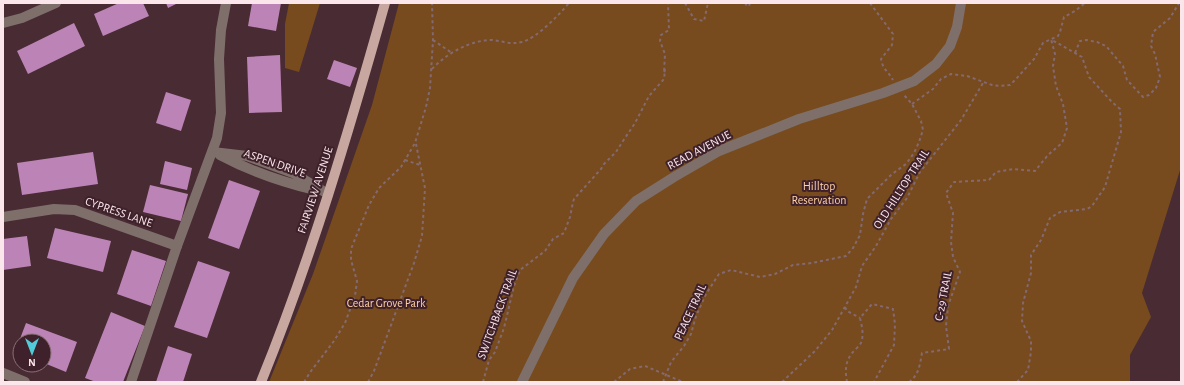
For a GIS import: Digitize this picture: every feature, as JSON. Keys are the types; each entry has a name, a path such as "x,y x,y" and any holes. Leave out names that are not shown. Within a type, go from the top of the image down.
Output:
{"main road":[{"name":"FAIRVIEW AVENUE","path":"261,382 282,329 328,194 385,3"}],"street":[{"path":"3,23 22,18 56,3"},
{"path":"131,382 177,246 217,138 221,113 219,59 221,30 226,3"},
{"name":"READ AVENUE","path":"522,382 573,278 604,234 636,201 719,151 799,119 897,88 914,80 936,64 950,46 957,27 961,3"},
{"name":"ASPEN DRIVE","path":"213,152 243,168 328,194"},
{"name":"CYPRESS LANE","path":"3,217 54,209 75,210 177,246"},
{"path":"3,373 25,382"}],"path":[{"path":"304,382 334,342 345,323 356,289 357,281 350,260 351,249 369,205 379,188 401,166 416,143 430,88 433,40 432,3"},
{"path":"431,70 452,53 476,42 495,41 512,44 524,42 530,39 559,15 569,3"},
{"name":"SWITCHBACK TRAIL","path":"483,382 489,360 495,352 504,328 514,286 520,270 545,251 553,240 564,233 570,217 572,202 616,152 635,122 648,96 664,79 665,70 664,73 663,69 665,54 660,41 661,35 669,30 668,3"},
{"path":"685,3 694,19 704,21 708,3"},
{"path":"745,3 749,6 750,3"},
{"name":"PEACE TRAIL","path":"663,382 672,362 691,334 696,316 706,294 719,274 731,270 760,277 775,274 792,265 812,263 846,256 860,236 867,199 892,174 906,164 920,142 923,130 921,121 912,104 897,88 890,75 882,68 881,59 892,46 893,34 870,3"},
{"path":"912,104 933,89 941,79 951,74 967,76 982,82 1000,86 1010,85 1034,59 1043,42 1058,36 1064,17 1085,3"},
{"path":"1075,53 1080,41 1086,40 1097,42 1106,46 1123,66 1127,80 1143,97 1149,95 1156,88 1160,77 1155,54 1151,46 1153,32 1170,18 1180,3"},
{"path":"1017,382 1028,370 1031,352 1031,341 1022,321 1023,303 1031,273 1031,255 1041,240 1050,218 1060,212 1087,209 1092,206 1105,187 1121,132 1120,109 1089,77 1082,57 1051,39"},
{"name":"C-29 TRAIL","path":"910,382 915,378 922,353 949,349 946,326 948,306 960,272 953,258 951,242 953,213 946,193 954,182 989,180 996,172 1013,169 1035,171 1048,155 1062,143 1067,128 1063,104 1056,86 1053,66 1055,54 1051,39"},
{"path":"433,40 452,53"},
{"name":"OLD HILLTOP TRAIL","path":"782,382 815,351 832,330 856,287 862,266 876,246 891,219 907,198 920,172 961,120 982,82"},
{"path":"368,382 374,371 414,263 422,236 425,188 416,143"},
{"path":"405,160 420,164"},
{"path":"860,318 872,304 893,309 895,324 894,346 874,382"},
{"path":"844,307 847,311 860,318 863,331 861,344 850,355 846,365 847,382"},
{"path":"614,382 630,369 645,366 683,382"}],"green space":[{"path":"289,3 320,3 299,72 285,68 285,24"},
{"name":"Hilltop Reservation","path":"399,3 1181,3 1181,167 1142,293 1151,317 1130,355 1130,382 269,382 313,274 372,105"}],"building":[{"path":"119,3 143,3 149,16 103,36 94,14"},
{"path":"166,3 178,3 168,8"},
{"path":"252,3 281,3 276,31 248,26"},
{"path":"74,23 85,46 28,74 17,51"},
{"path":"280,55 282,112 249,113 247,57"},
{"path":"334,60 357,68 350,87 327,79"},
{"path":"166,92 191,100 181,131 156,123"},
{"path":"93,152 98,184 22,195 17,163"},
{"path":"165,161 192,168 187,190 160,184"},
{"path":"229,180 260,191 239,249 208,238"},
{"path":"150,185 188,194 181,221 143,212"},
{"path":"55,228 111,241 103,272 47,258"},
{"path":"27,236 31,266 3,270 3,239"},
{"path":"132,250 166,261 151,306 117,294"},
{"path":"198,261 230,272 207,338 174,327"},
{"path":"111,312 145,326 123,382 96,382 85,378"},
{"path":"26,323 77,342 66,372 52,366 52,333 22,333"},
{"path":"168,346 192,354 183,382 156,382"}],"park label":[{"name":"Cedar Grove Park","path":"386,303"}]}
